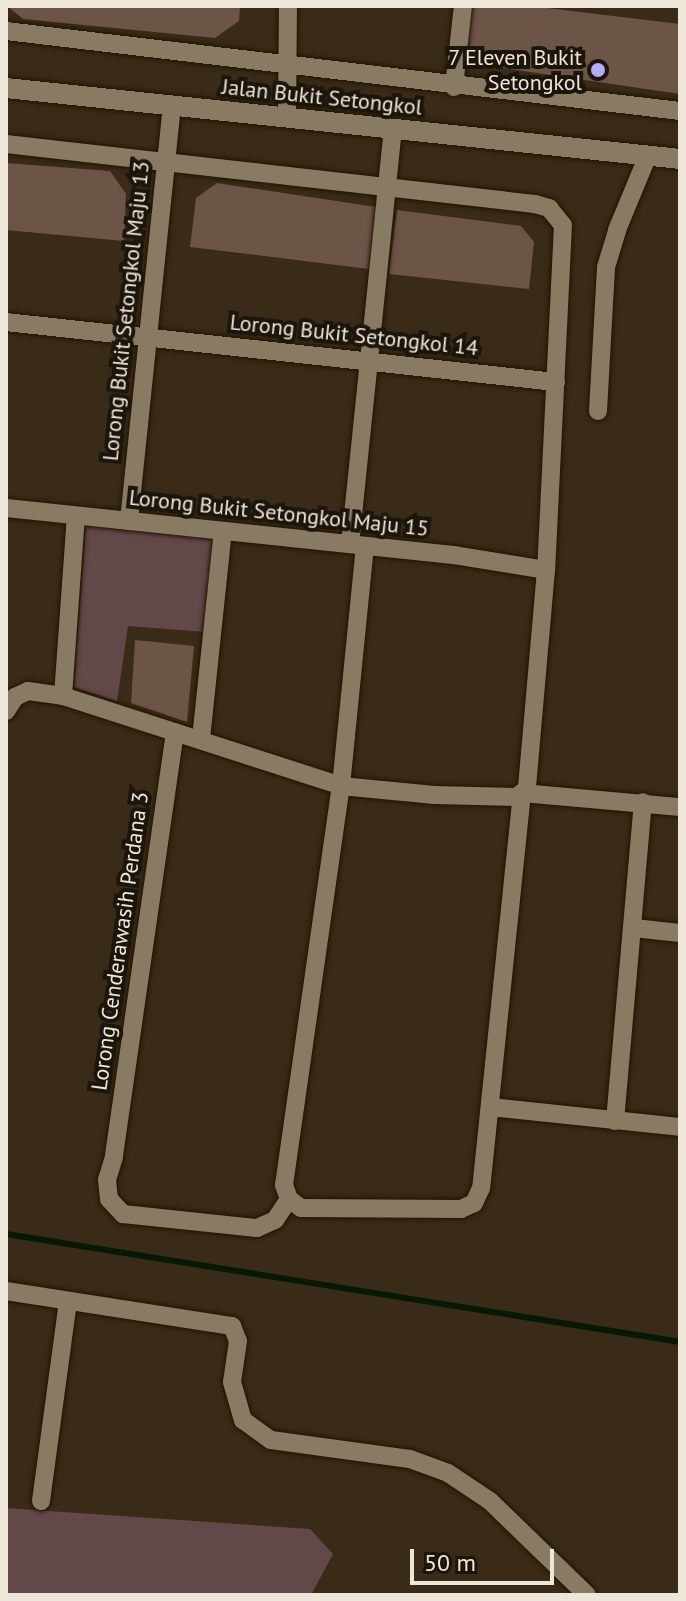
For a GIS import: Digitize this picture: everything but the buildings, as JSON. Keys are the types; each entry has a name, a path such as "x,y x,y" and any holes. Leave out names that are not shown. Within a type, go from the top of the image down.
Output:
{"street":[{"path":"287,117 288,6"},
{"path":"454,87 463,6"},
{"path":"6,31 454,87 680,111"},
{"path":"6,80 33,90"},
{"name":"Jalan Bukit Setongkol","path":"6,88 680,159"},
{"name":"Lorong Bukit Setongkol Maju 13","path":"129,521 172,105"},
{"path":"393,128 369,361 341,786 284,1185 289,1199 301,1208 461,1209 474,1203 481,1188 522,793"},
{"path":"6,144 387,185 549,208 563,225 546,570 527,788 522,793 516,797 435,795 341,786 63,696 28,691 10,704"},
{"path":"598,411 606,267 617,230 648,155"},
{"name":"Lorong Bukit Setongkol 14","path":"6,322 556,382"},
{"name":"Lorong Bukit Setongkol Maju 15","path":"6,508 357,545 546,570"},
{"path":"63,696 76,516"},
{"path":"201,739 223,531"},
{"name":"Lorong Cenderawasih Perdana 3","path":"175,732 114,1157 107,1180 109,1199 123,1214 257,1228 275,1220 289,1199"},
{"path":"522,793 680,807"},
{"path":"615,1121 643,802"},
{"path":"634,928 680,933"},
{"path":"490,1107 680,1127"},
{"path":"6,1291 232,1326 238,1341 232,1382 243,1420 271,1440 410,1459 448,1473 490,1501 587,1595"},
{"path":"41,1501 68,1301"}],"shaded area":[{"path":"86,526 213,538 205,632 128,626 117,701 74,687"},
{"path":"6,1508 310,1529 333,1554 311,1595 6,1595"}],"waterway":[{"path":"6,1234 680,1342"}],"place":[{"name":"7 Eleven Bukit Setongkol","path":"598,70"}]}
